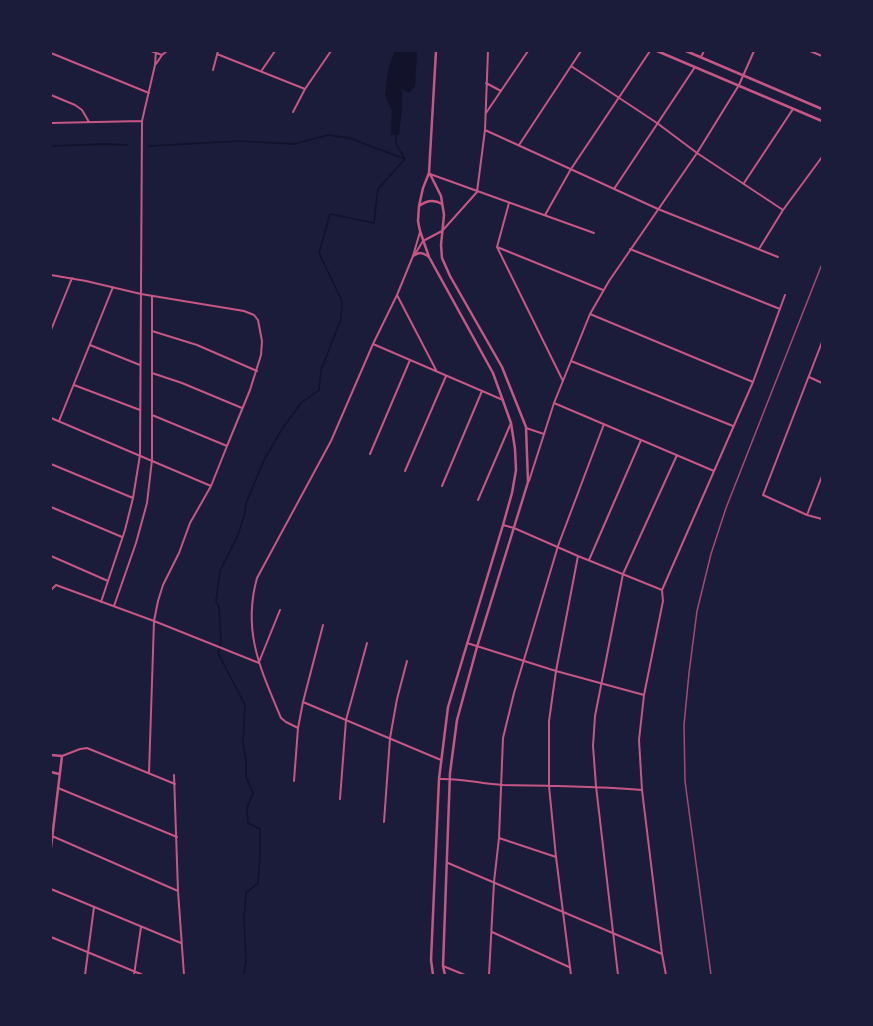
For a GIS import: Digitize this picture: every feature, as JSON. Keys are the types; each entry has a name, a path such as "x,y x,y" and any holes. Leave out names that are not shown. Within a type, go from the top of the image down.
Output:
{"street":[{"path":"151,51 162,55"},
{"path":"155,65 167,51"},
{"path":"262,71 275,51"},
{"path":"293,112 305,89 331,51"},
{"path":"433,975 431,960 439,779 448,707 504,525 516,470 511,422 504,400 493,374 429,257 418,221 419,206 423,188 429,173 436,51"},
{"path":"413,256 423,241 443,230 477,192 485,130 488,51"},
{"path":"485,114 528,51"},
{"path":"519,145 581,51"},
{"path":"545,215 571,168 650,51"},
{"path":"657,51 822,120"},
{"path":"686,51 822,109"},
{"path":"701,57 704,51"},
{"path":"445,975 443,966 450,779 457,720 477,647 554,403 590,314 603,290 697,153 739,85 754,51"},
{"path":"810,51 822,56"},
{"path":"100,602 122,537 132,498 140,455 140,218 142,121 155,65 156,52"},
{"path":"213,70 218,52 305,89"},
{"path":"51,53 148,93"},
{"path":"571,66 658,123 697,153 783,210"},
{"path":"614,189 695,67"},
{"path":"486,83 501,91"},
{"path":"51,95 75,105 82,110 89,122"},
{"path":"744,183 793,109"},
{"path":"51,123 142,121"},
{"path":"485,130 658,209 778,257"},
{"path":"759,249 783,210 822,157"},
{"path":"429,173 477,192 594,233"},
{"path":"429,173 441,196 444,215 442,258 450,276 502,367 526,427 528,482"},
{"path":"419,206 428,201 437,201 442,204"},
{"path":"510,203 497,247 562,381"},
{"path":"298,728 286,722 282,718 259,663 252,638 252,594 257,578 331,441 373,344 397,295 413,256 420,231"},
{"path":"497,247 603,290"},
{"path":"630,249 780,309"},
{"path":"413,256 418,253 423,253 429,257"},
{"path":"51,275 72,278 141,294 244,311 254,315 258,320 262,341 261,355 257,371 211,486 190,524 179,553 163,585 158,601 154,621 149,774"},
{"path":"51,330 72,278"},
{"path":"58,421 113,287"},
{"path":"397,295 437,371"},
{"path":"666,975 662,954 642,790 638,740 644,695 663,600 662,590 753,382 785,295"},
{"path":"114,606 136,543 147,503 152,460 152,296"},
{"path":"590,314 753,382"},
{"path":"152,331 197,345 257,371"},
{"path":"822,342 763,496 807,515 822,519"},
{"path":"373,344 482,392 504,400"},
{"path":"90,345 140,365"},
{"path":"370,454 410,360"},
{"path":"571,361 734,426"},
{"path":"152,373 182,383 242,408"},
{"path":"405,471 446,376"},
{"path":"809,377 822,382"},
{"path":"74,385 140,410"},
{"path":"442,486 482,392"},
{"path":"554,403 714,471"},
{"path":"152,415 227,446"},
{"path":"51,418 211,486"},
{"path":"478,500 511,422"},
{"path":"489,975 494,882 499,838 502,738 558,546 604,424"},
{"path":"526,427 544,434"},
{"path":"589,560 641,440"},
{"path":"618,975 612,934 596,786 593,746 595,716 623,574 677,455"},
{"path":"51,464 132,498"},
{"path":"807,515 822,476"},
{"path":"51,507 122,537"},
{"path":"504,525 662,590"},
{"path":"51,556 108,581"},
{"path":"571,975 556,857 549,786 549,721 556,671 578,556"},
{"path":"51,590 56,585 154,621 259,663"},
{"path":"259,663 280,610"},
{"path":"294,781 298,728 303,702 323,625"},
{"path":"340,799 346,720 367,642"},
{"path":"467,643 556,671 644,695"},
{"path":"384,822 390,738 397,699 407,661"},
{"path":"303,702 441,760"},
{"path":"51,755 62,756 82,748 87,748 175,784"},
{"path":"51,847 62,756"},
{"path":"51,772 59,774"},
{"path":"174,775 178,837 178,891 184,975"},
{"path":"439,779 501,785 596,786 642,790"},
{"path":"58,788 178,837"},
{"path":"52,836 178,891"},
{"path":"499,838 556,857"},
{"path":"448,863 662,954"},
{"path":"51,889 181,943"},
{"path":"85,975 94,907"},
{"path":"134,975 141,927"},
{"path":"492,932 570,967"},
{"path":"51,937 143,975"},
{"path":"443,966 466,975"}],"shaded area":[{"path":"393,51 417,52 415,86 409,93 402,89 402,110 399,135 391,135 392,111 385,96 388,70 394,53"}],"waterway":[{"path":"244,975 246,960 244,918 246,893 258,883 260,829 248,823 247,808 253,793 246,777 246,761 243,743 245,705 218,653 221,641 219,607 216,601 220,571 238,535 245,513 246,503 264,460 282,429 301,403 319,390 321,370 341,319 342,301 319,253 330,214 374,223 378,189 405,159 396,144 396,133"},
{"path":"149,146 239,141 294,144 328,135 349,138 405,159"},
{"path":"51,146 104,144 127,145"}],"railway":[{"path":"711,975 685,781 684,725 697,611 711,554 726,508 822,264"}]}
